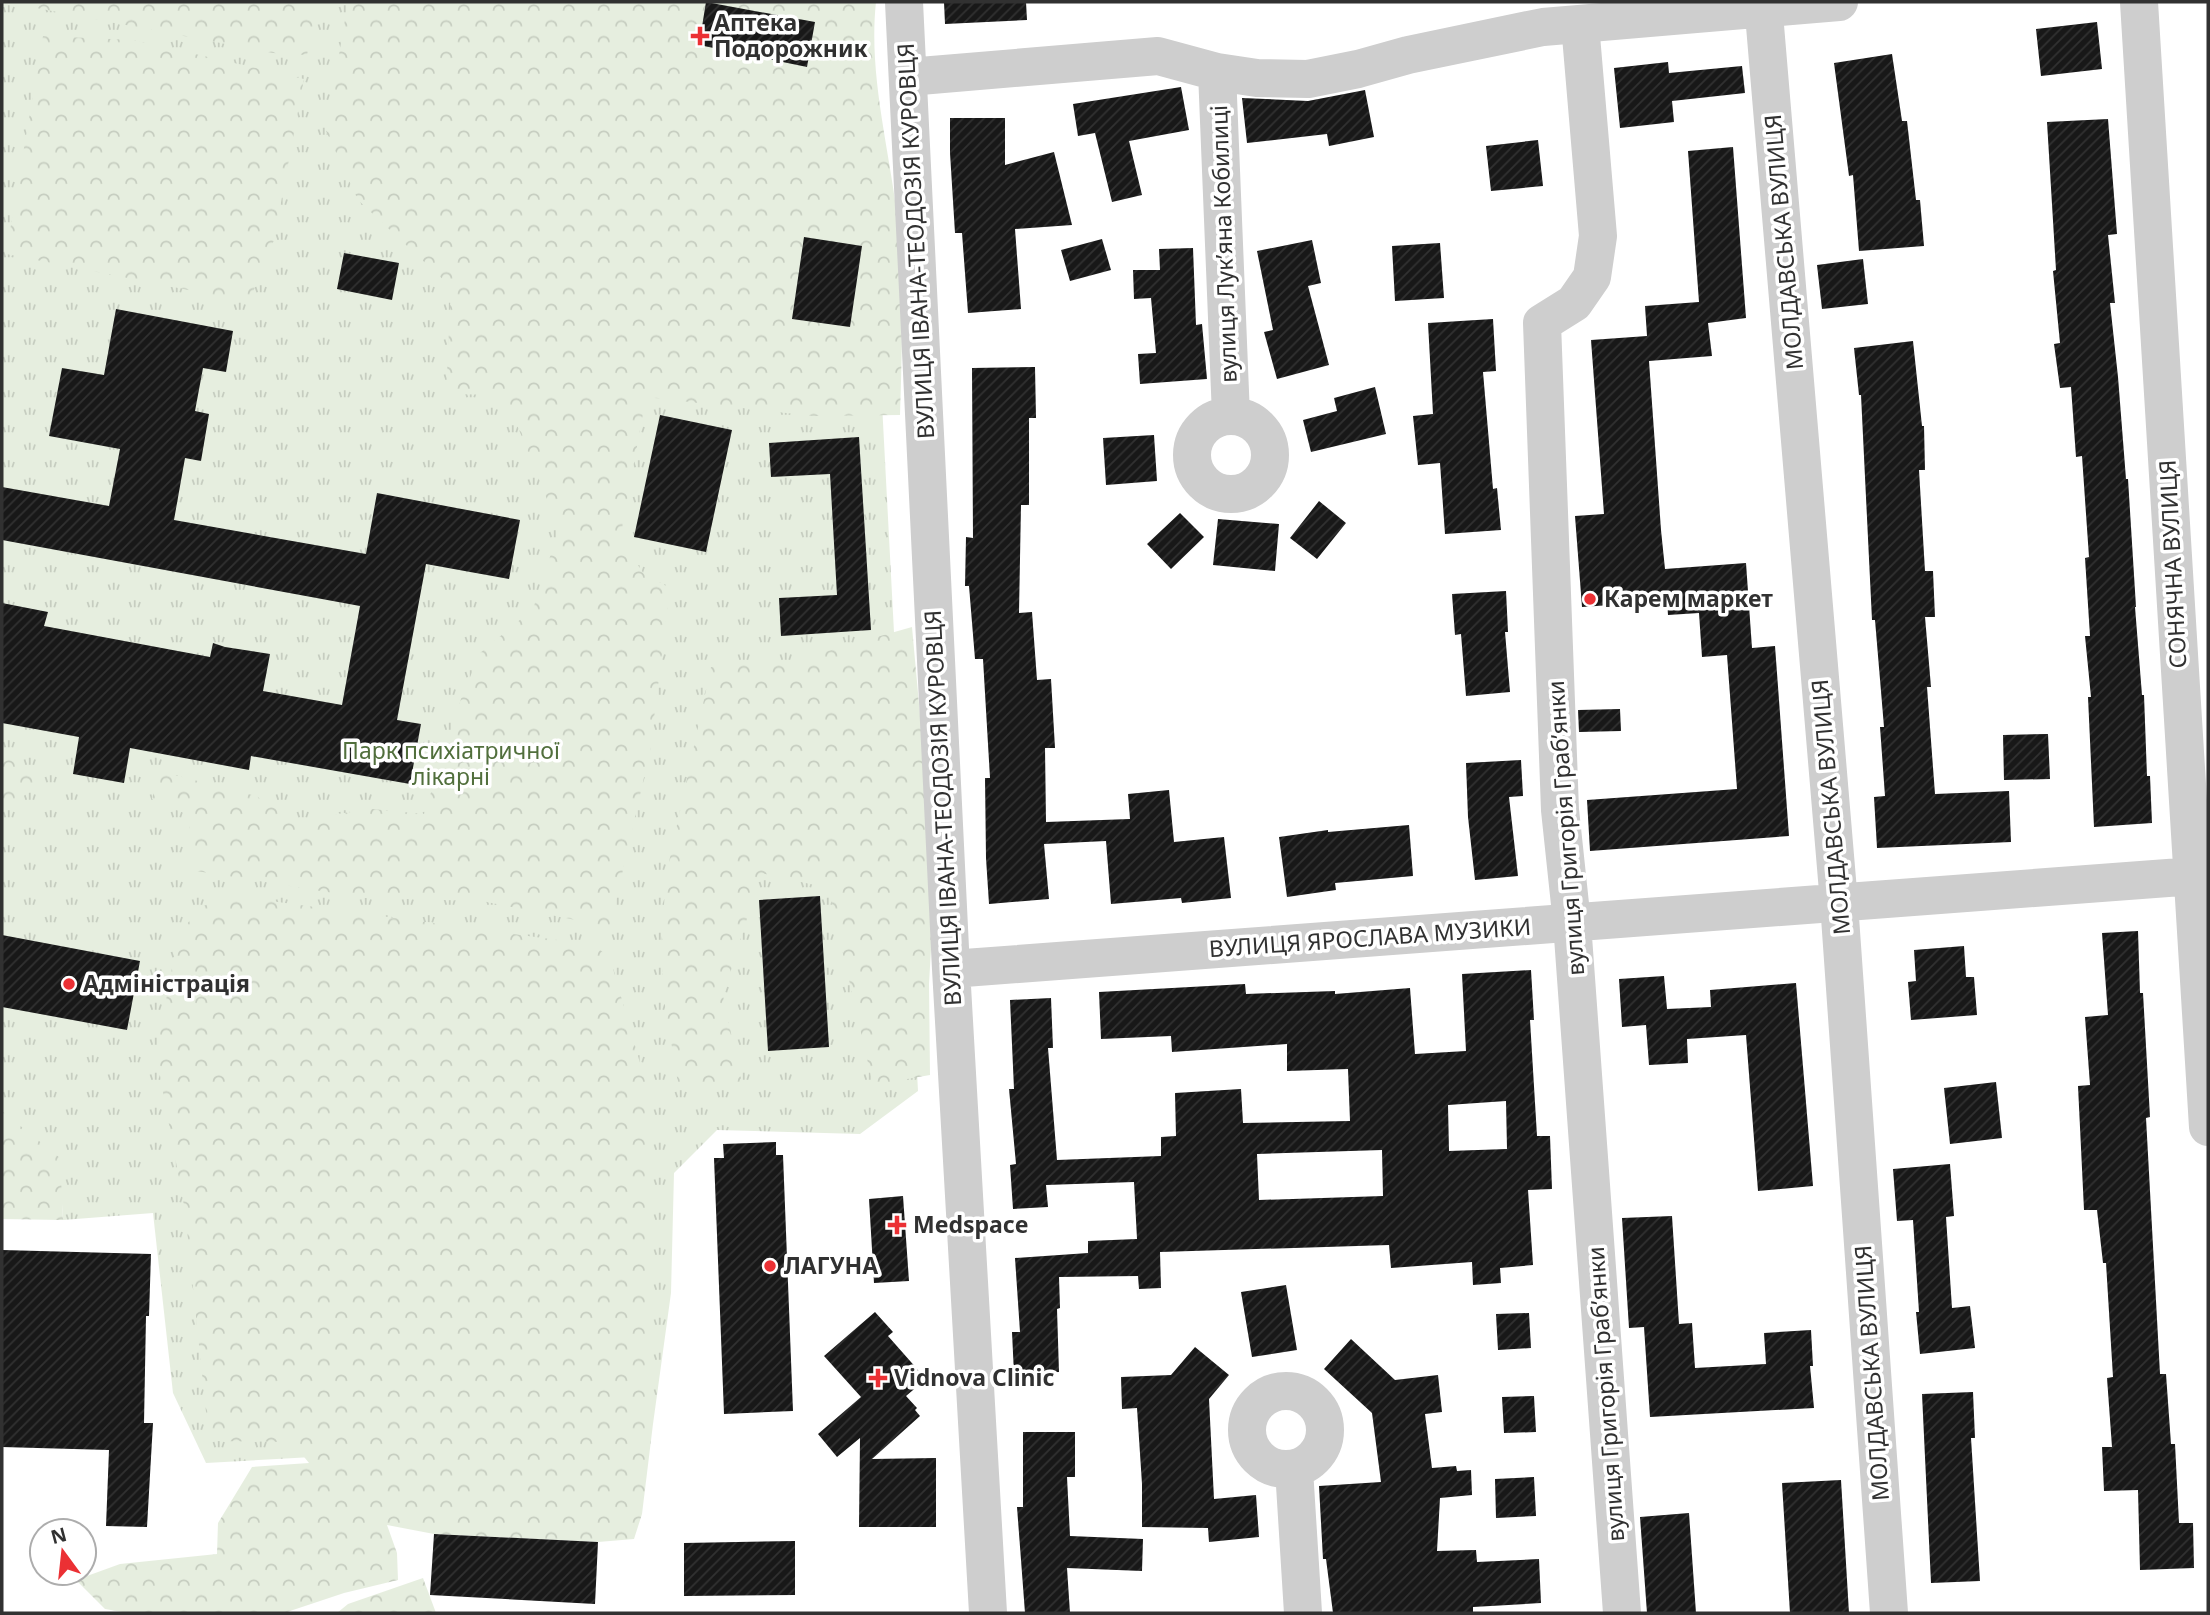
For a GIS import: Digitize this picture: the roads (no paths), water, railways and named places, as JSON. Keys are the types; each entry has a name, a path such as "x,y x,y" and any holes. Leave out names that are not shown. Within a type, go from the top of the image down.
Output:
{"street":[{"name":"ВУЛИЦЯ ІВАНА-ТЕОДОЗІЯ КУРОВЦЯ","path":"904,2 951,969 988,1613"},
{"name":"вулиця Лукʼяна Кобилиці","path":"908,77 1158,56 1217,72 1257,78 1308,79 1358,69 1556,17 1839,2"},
{"name":"СОНЯЧНА ВУЛИЦЯ","path":"2139,2 2200,876 2208,1127"},
{"name":"МОЛДАВСЬКА ВУЛИЦЯ","path":"1763,5 1839,903 1889,1613"},
{"name":"вулиця Григорія Грабʼянки","path":"1556,17 1598,236 1592,277 1574,303 1542,323 1560,810 1572,923 1622,1613"},
{"name":"вулиця Лукʼяна Кобилиці","path":"1217,72 1231,416"},
{"name":"ВУЛИЦЯ ЯРОСЛАВА МУЗИКИ","path":"951,969 2200,876"},
{"path":"1294,1469 1303,1613"}],"place":[{"name":"Аптека Подорожник","path":"700,36"},
{"name":"Карем маркет","path":"1590,599"},
{"name":"Адміністрація","path":"69,984"},
{"name":"Medspace","path":"897,1225"},
{"name":"ЛАГУНА","path":"770,1266"},
{"name":"Vidnova Clinic","path":"878,1378"}],"park label":[{"name":"Парк психіатричної лікарні","path":"451,764"}]}
